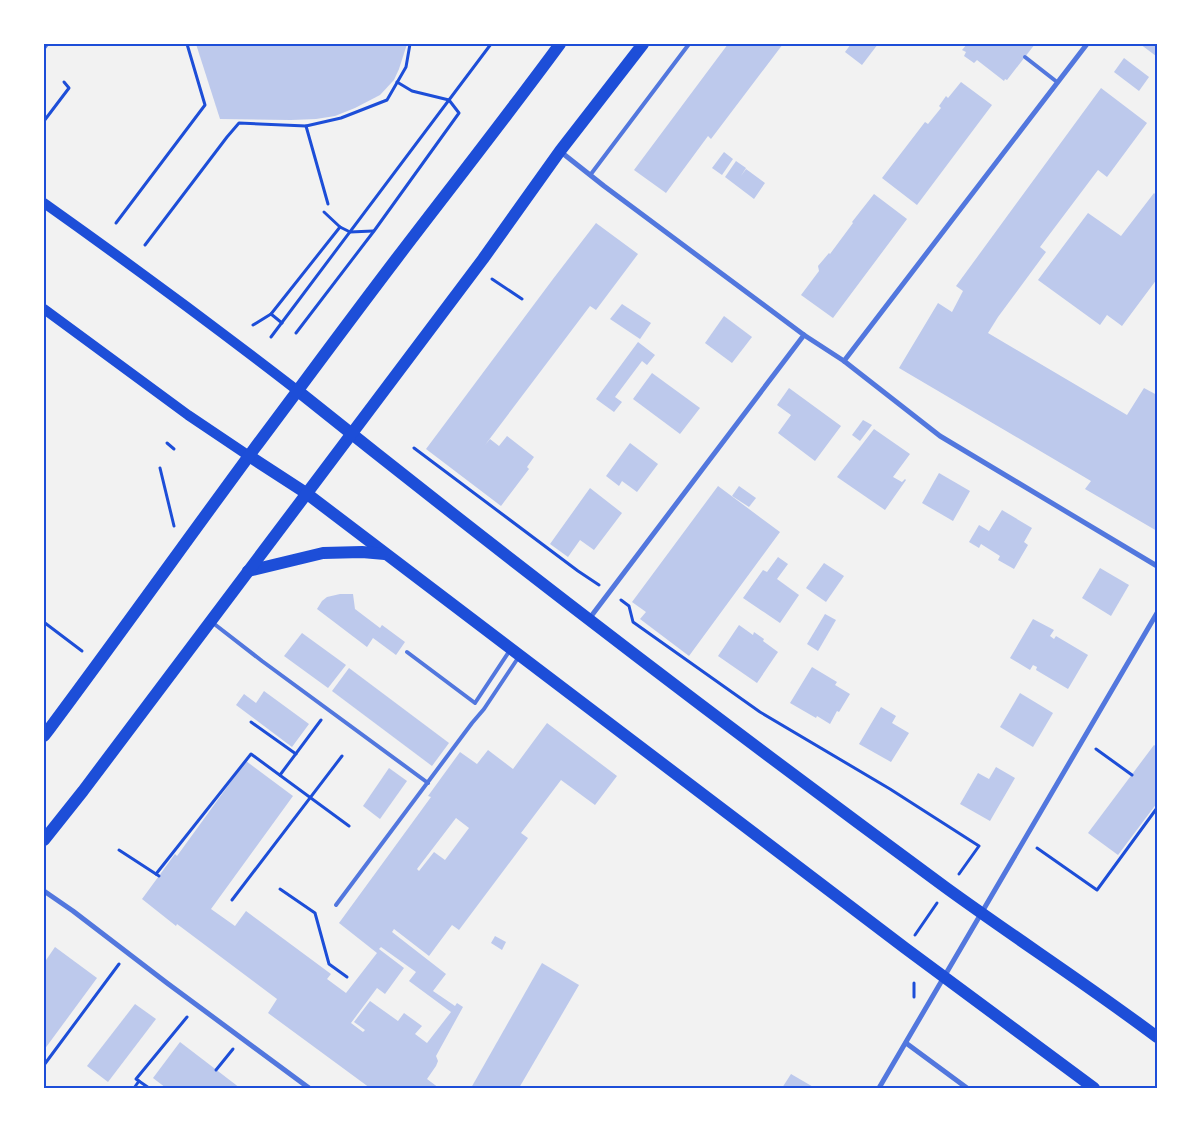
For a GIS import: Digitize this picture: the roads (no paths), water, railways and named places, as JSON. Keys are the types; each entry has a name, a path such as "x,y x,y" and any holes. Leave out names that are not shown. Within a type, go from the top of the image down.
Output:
{"main road":[{"path":"44,736 249,456 560,44"},
{"path":"44,840 83,791 483,259 560,151 643,44"},
{"path":"44,203 101,243 298,391 589,619 740,734 948,889 1157,1037"},
{"path":"44,309 188,415 306,493 905,948 1094,1088"},
{"path":"248,571 323,553 362,552 388,555"}],"street":[{"path":"844,361 1086,44"},
{"path":"560,151 804,335 844,361 940,436 1157,566"},
{"path":"589,619 804,335"},
{"path":"879,1088 1157,613"},
{"path":"44,891 309,1088"},
{"path":"906,1043 968,1088"}],"lane":[{"path":"44,48 47,44"},
{"path":"591,174 689,44"},
{"path":"1025,57 1057,82"},
{"path":"210,621 428,782"},
{"path":"407,652 484,709"},
{"path":"475,703 516,652"},
{"path":"336,905 484,709 516,652"}]}
